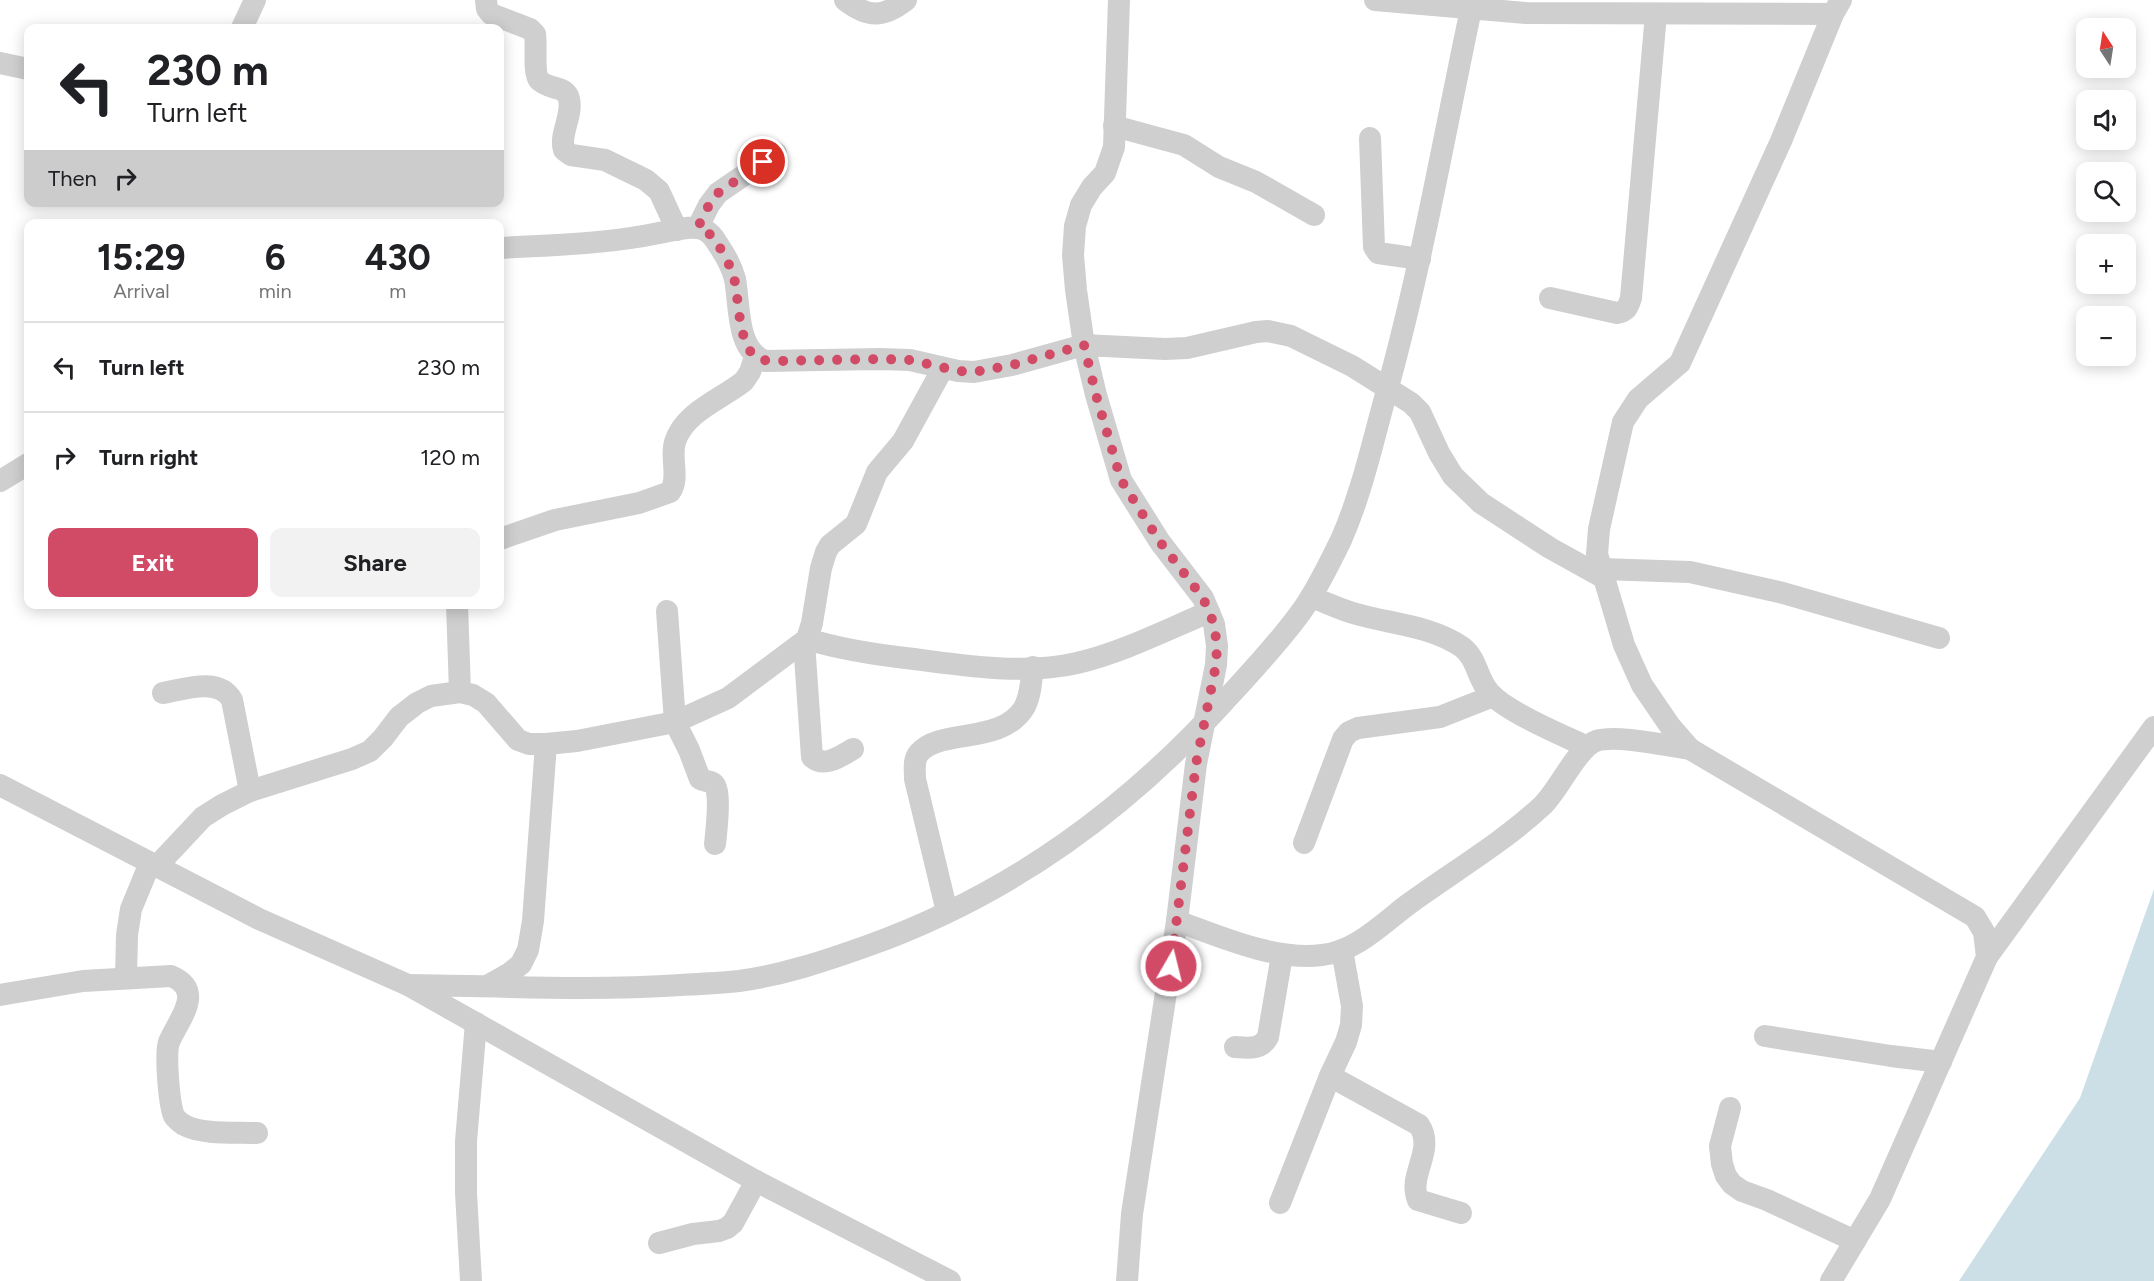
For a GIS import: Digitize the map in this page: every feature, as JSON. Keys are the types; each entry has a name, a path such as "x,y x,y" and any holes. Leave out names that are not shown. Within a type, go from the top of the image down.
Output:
{"street":[{"path":"244,24 255,0"},
{"path":"486,0 487,9 491,14 530,29 535,34 536,72 539,80 566,92 569,97 564,150 571,155 605,160 646,180 659,191 688,229"},
{"path":"845,0 855,8 869,14 878,14 906,0"},
{"path":"1119,0 1114,147 1105,173 1081,205 1075,226 1073,255 1084,345 1098,405 1121,480 1160,542 1203,598 1214,624 1217,646 1216,665 1195,775 1178,921 1132,1214 1127,1281"},
{"path":"1375,0 1477,6 1526,13 1656,14 1837,7 1781,141 1680,363 1638,399 1623,422 1599,529 1597,554 1624,645 1642,686 1670,726 1690,749 1975,917 1984,932 1987,957"},
{"path":"408,985 542,989 620,988 740,981 818,964 893,936 985,895 1062,847 1110,812 1204,724 1272,649 1311,597 1342,536 1361,482 1406,325 1477,6"},
{"path":"1550,298 1617,313 1628,307 1631,298 1656,14"},
{"path":"0,63 24,68"},
{"path":"1114,126 1184,145 1220,167 1256,182 1314,215"},
{"path":"1370,138 1374,247 1378,253 1420,259"},
{"path":"688,229 718,193 776,153"},
{"path":"504,248 625,239 688,229 712,235 730,265 734,277 744,337 749,350 755,357 765,361 900,360 966,371 990,370 1084,345 1165,350 1187,348 1248,333 1268,331 1291,336 1352,366 1411,403 1420,412 1439,453 1453,476 1481,503 1550,548 1603,574 1690,572 1784,593 1939,638"},
{"path":"504,538 555,520 639,503 670,492 675,481 674,444 678,432 688,420 744,381 755,357"},
{"path":"853,748 834,760 820,762 812,757 806,641 812,623 821,568 830,545 856,524 877,472 903,441 943,368"},
{"path":"0,481 24,466"},
{"path":"1311,597 1353,613 1411,626 1449,640 1472,656 1492,696 1504,705 1585,746"},
{"path":"458,609 460,692"},
{"path":"667,611 675,722 700,778 716,787 718,796 715,844"},
{"path":"126,978 130,909 153,865 203,817 250,791 352,759 370,751 399,717 417,703 431,696 460,692 473,695 486,703 518,740 529,744 577,741 675,722 728,698 806,641 858,652 955,665 1001,668 1033,667 1075,663 1112,653 1209,612"},
{"path":"947,912 915,779 914,764 919,753 928,746 992,731 1013,721 1025,707 1033,667"},
{"path":"163,693 209,686 221,688 228,693 232,700 250,791"},
{"path":"1304,843 1343,739 1349,732 1358,728 1440,717 1492,696"},
{"path":"1831,1281 1880,1199 1987,957 2154,727"},
{"path":"1178,921 1281,955 1323,956 1342,950 1383,925 1534,813 1554,793 1585,746 1597,740 1612,738 1690,749"},
{"path":"487,986 521,964 528,950 546,744"},
{"path":"0,785 259,919 408,985 756,1181 950,1281"},
{"path":"1280,1203 1351,1025 1352,1006 1342,950"},
{"path":"1235,1047 1258,1047 1264,1044 1268,1036 1281,955"},
{"path":"0,995 83,981 171,976 182,981 187,991 188,1004 168,1044 167,1058 175,1117 183,1125 195,1129 257,1133"},
{"path":"471,1281 466,1193 466,1142 476,1023"},
{"path":"1765,1036 1941,1062"},
{"path":"1330,1076 1419,1125 1426,1141 1416,1186 1418,1200 1461,1213"},
{"path":"1730,1108 1720,1146 1722,1164 1732,1184 1742,1191 1855,1241"},
{"path":"659,1243 727,1228 733,1223 756,1181"}],"shaded area":[{"path":"2154,889 2154,1281 1959,1281 2080,1098"}],"route":[{"path":"763,162 718,193 698,227 712,235 730,265 744,337 749,350 755,357 765,361 910,360 958,371 974,372 1012,365 1084,345 1107,437 1121,480 1160,542 1203,598 1214,624 1217,646 1216,665 1196,764 1171,966"}]}
